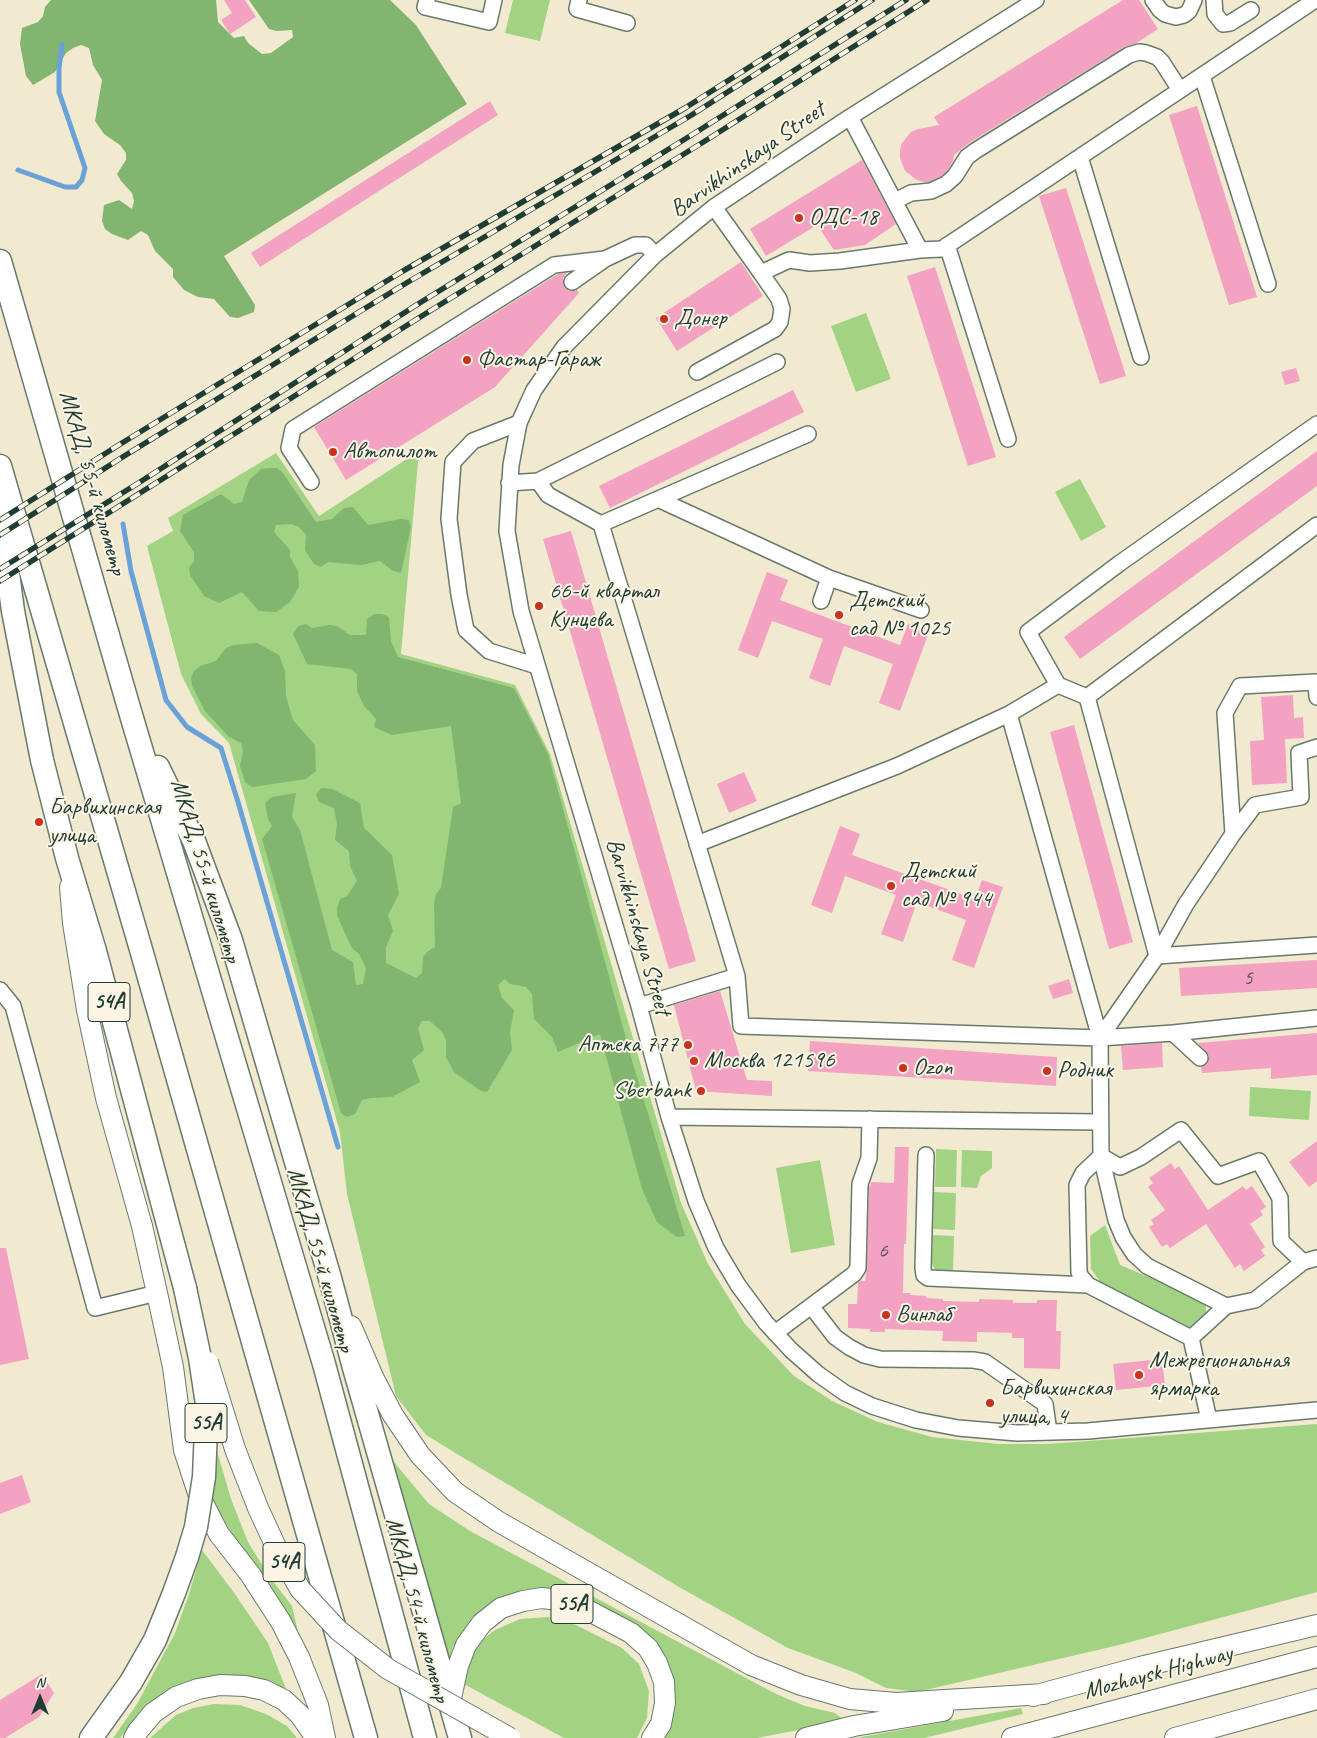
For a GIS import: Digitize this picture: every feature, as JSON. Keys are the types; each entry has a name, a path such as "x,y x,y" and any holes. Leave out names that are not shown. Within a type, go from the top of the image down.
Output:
{"highway":[{"name":"МКАД, 55-й километр","path":"0,261 129,708 324,1364 358,1496"},
{"path":"0,466 140,946 366,1738"},
{"name":"54А","path":"0,513 13,611 42,760 185,1288"},
{"path":"129,708 194,841 230,940 330,1278 460,1738"},
{"name":"55А","path":"91,1738 131,1682 155,1640 187,1558 196,1526 204,1477 206,1404 200,1358 185,1288"},
{"name":"МКАД, 54-й километр","path":"358,1496 425,1738"}],"main road":[{"path":"67,858 73,923 87,1010 106,1098 142,1226 157,1293 173,1367 184,1450 198,1493 219,1534 250,1574 281,1622 299,1657 318,1705 325,1738"},
{"path":"330,1278 374,1379 393,1415 420,1455 455,1492 499,1522 751,1665 801,1685 850,1699 896,1703 1044,1694"},
{"name":"54А","path":"185,1288 235,1449 258,1508 276,1547 300,1589 338,1630 388,1670 510,1738"},
{"name":"55А","path":"450,1703 458,1666 466,1645 482,1623 502,1608 523,1601 542,1598 559,1600 578,1605 631,1633 648,1648 657,1663 664,1682 665,1703 661,1724 652,1738"},
{"path":"806,1738 854,1726 1044,1694 1140,1667 1317,1625"},
{"name":"Mozhaysk Highway","path":"1012,1738 1317,1657"},
{"path":"134,1738 138,1730 153,1713 176,1697 198,1688 220,1685 245,1686 264,1690 284,1700 300,1715 316,1738"},
{"path":"1175,1738 1317,1699"}],"street":[{"path":"427,0 425,7 489,22 494,0"},
{"path":"579,0 577,9 627,23"},
{"name":"Barvikhinskaya Street","path":"1036,0 850,117 714,207 655,255 564,347 534,390 519,423 511,465 506,531 522,611 537,666 639,1006 669,1116 696,1201 716,1248 738,1284 766,1323 818,1374 845,1393 872,1406 916,1420 958,1428 1018,1433 1088,1431 1317,1410"},
{"path":"1152,5 1165,14 1176,17 1191,9 1194,0"},
{"path":"1214,0 1215,14 1222,24 1230,23 1252,10"},
{"path":"761,274 789,260 810,263 840,261 920,250 942,249 1315,0"},
{"path":"895,201 911,193 931,191 946,184 955,176 967,157 974,151 1133,53 1146,53 1157,57 1180,90"},
{"path":"1202,76 1268,284"},
{"path":"850,117 920,250"},
{"path":"1080,157 1141,357"},
{"path":"697,372 775,329 780,322 782,309 779,299 714,207"},
{"path":"572,282 605,260 635,245 646,245 655,255"},
{"path":"947,245 1008,439"},
{"path":"312,482 289,448 293,429 554,265 605,260"},
{"path":"509,483 538,481 777,362"},
{"path":"519,423 474,441 453,462 450,519 459,595 466,630 489,651 537,666"},
{"path":"1087,697 1058,685 1028,632 1120,563 1317,424"},
{"path":"601,524 660,500 808,434"},
{"path":"538,481 548,495 601,524 737,976 741,1026 1100,1038 1173,1033 1317,1018"},
{"path":"660,500 829,578 921,610"},
{"path":"1087,697 1317,525"},
{"path":"821,601 829,578"},
{"path":"1233,834 1225,713 1240,686 1316,682 1317,697"},
{"path":"698,844 897,766 1009,714 1058,685"},
{"path":"1087,697 1157,956"},
{"path":"1009,714 1100,1038 1100,1156 1116,1220 1123,1237 1134,1254 1147,1266 1226,1306"},
{"path":"1100,1038 1157,956 1186,904 1255,805 1301,797 1299,753 1317,747"},
{"path":"1157,956 1317,945"},
{"path":"639,1006 737,976"},
{"path":"0,990 13,1006 95,1308 157,1293"},
{"path":"1173,1033 1200,1058"},
{"path":"669,1116 1100,1122"},
{"path":"776,1333 854,1274 858,1268 860,1184 869,1158 870,1119"},
{"path":"1100,1156 1120,1167 1141,1157 1181,1130 1218,1176 1259,1161 1280,1198 1281,1241 1310,1260 1255,1300 1226,1306 1191,1338"},
{"path":"926,1154 924,1275 928,1278 1088,1284"},
{"path":"1100,1156 1083,1172 1077,1185 1079,1272 1083,1280 1088,1284 1191,1338 1209,1420"},
{"path":"811,1306 835,1337 864,1355 880,1359 979,1360 988,1364 1045,1404 1048,1432"}],"green space":[{"path":"51,0 216,0 218,22 234,38 244,36 248,43 262,54 271,53 293,37 292,30 276,31 269,29 249,0 390,0 416,25 467,104 224,256 255,305 254,312 238,318 230,317 214,299 198,297 184,290 173,277 173,269 155,251 148,235 141,231 128,240 105,229 102,221 104,205 119,200 132,209 134,201 132,193 117,174 126,160 126,153 120,145 104,134 95,121 102,80 93,65 89,48 81,45 73,48 66,53 55,72 33,85 26,76 20,44 22,28 38,22 43,16 45,7"},
{"path":"513,0 550,0 540,41 505,33"},
{"path":"866,313 891,379 856,392 831,326"},
{"path":"419,451 401,654 515,685 550,754 681,1203 708,1264 745,1324 794,1376 832,1401 878,1422 932,1437 998,1444 1048,1444 1317,1424 1317,1592 1119,1645 917,1692 886,1688 856,1673 788,1648 679,1587 426,1435 396,1396 347,1194 340,1132 229,743 201,714 181,674 147,546 173,531 168,518 276,453 319,516"},
{"path":"277,468 283,473 316,522 332,519 344,508 353,507 368,525 401,519 409,520 411,527 401,573 393,571 380,561 361,565 328,562 321,567 314,564 305,550 306,535 299,527 291,524 276,525 274,532 290,550 290,557 298,571 299,587 290,602 276,612 259,611 242,592 219,603 204,596 190,575 189,568 194,561 194,552 180,531 183,515 221,494 234,504 242,502 249,480 261,469"},
{"path":"1080,479 1106,527 1081,541 1055,492"},
{"path":"374,614 382,614 389,617 391,641 398,657 514,688 548,754 633,1064 685,1236 677,1237 657,1222 642,1189 600,1034 558,1052 552,1037 534,1019 532,994 526,987 510,984 505,979 498,985 502,998 514,1010 510,1032 512,1050 487,1092 481,1091 454,1072 446,1057 446,1041 443,1033 430,1021 422,1021 418,1028 424,1050 412,1060 420,1082 392,1097 362,1100 355,1114 347,1117 341,1113 262,839 272,826 268,819 265,803 272,797 296,793 292,817 300,830 332,950 353,962 356,985 363,984 366,968 359,954 352,948 347,938 337,915 337,908 340,899 347,896 357,881 350,866 349,851 335,840 337,824 334,808 319,802 316,795 321,788 332,789 360,803 364,828 392,855 399,894 388,915 393,931 386,947 386,963 416,978 422,973 423,957 435,947 434,904 436,894 441,888 453,807 461,803 451,726 392,735 374,727 376,719 364,706 357,691 357,674 351,669 307,664 293,634 298,626 306,624 312,628 329,625 337,626 350,635 366,635 367,619"},
{"path":"257,643 279,655 285,671 286,696 293,720 315,745 316,771 306,779 252,787 245,782 240,766 243,751 241,743 228,736 205,711 192,686 191,678 194,671 200,666 216,661 226,648 233,645"},
{"path":"1250,1087 1311,1091 1309,1120 1249,1116"},
{"path":"936,1149 957,1150 956,1187 935,1187"},
{"path":"962,1150 992,1151 992,1168 981,1176 977,1188 961,1187"},
{"path":"820,1160 835,1245 791,1253 776,1168"},
{"path":"934,1192 956,1193 955,1230 933,1229"},
{"path":"1105,1225 1120,1265 1206,1301 1206,1312 1189,1327 1101,1283 1091,1269 1090,1236"},
{"path":"933,1235 954,1236 953,1272 938,1272 934,1268 932,1264"},
{"path":"379,1441 429,1504 470,1531 776,1694 805,1706 835,1713 845,1721 757,1738 659,1738 662,1662 548,1594 464,1633 453,1646 446,1669"},
{"path":"217,1451 231,1499 248,1542 269,1576 292,1606 304,1658 213,1501"},
{"path":"202,1550 268,1643 288,1694 236,1677 204,1677 175,1687 142,1711 120,1738 113,1738 137,1704 175,1633"},
{"path":"548,1617 576,1625 622,1648 639,1664 649,1691 647,1718 637,1738 564,1738 460,1682 477,1644 495,1630 520,1619"},
{"path":"214,1704 240,1705 266,1714 287,1726 297,1738 150,1738 176,1715 193,1708"},
{"path":"1021,1708 1023,1714 924,1738 856,1738"}],"building":[{"path":"224,0 245,0 256,17 230,34 221,20 232,13"},
{"path":"1123,0 1139,0 1158,29 1135,44 1124,47 969,143 954,155 948,170 941,176 929,182 924,182 917,180 905,171 900,158 900,150 902,143 911,132 939,125 934,117"},
{"path":"490,101 498,115 260,267 251,253"},
{"path":"1197,106 1257,297 1229,305 1169,115"},
{"path":"862,160 896,224 865,245 834,250 817,225 766,256 750,229"},
{"path":"1066,188 1126,376 1100,384 1039,196"},
{"path":"741,262 763,296 677,351 656,318"},
{"path":"935,267 996,457 968,466 907,276"},
{"path":"567,273 563,278 564,287 568,291 577,290 579,293 495,387 346,480 314,427 558,274"},
{"path":"1296,368 1300,381 1285,385 1281,372"},
{"path":"793,390 804,412 610,508 599,486"},
{"path":"1317,451 1317,486 1080,659 1064,637"},
{"path":"571,531 696,961 669,969 543,539"},
{"path":"767,572 788,580 780,600 900,645 908,624 929,632 900,711 879,703 893,664 844,646 830,686 809,678 823,639 772,621 758,658 738,650"},
{"path":"1293,695 1294,718 1303,717 1304,738 1285,739 1287,783 1252,785 1250,741 1264,740 1261,697"},
{"path":"1074,725 1133,942 1109,949 1050,732"},
{"path":"744,772 757,801 729,813 717,784"},
{"path":"840,826 860,834 852,855 975,899 982,880 1003,887 974,968 952,960 966,920 917,902 903,942 881,934 896,895 845,876 832,913 811,905"},
{"path":"1317,960 1317,988 1181,996 1179,968"},
{"path":"1069,979 1073,993 1053,999 1048,986"},
{"path":"720,991 747,1080 772,1081 772,1096 696,1091 674,1005"},
{"path":"1317,1033 1317,1075 1271,1079 1271,1068 1202,1073 1201,1067 1207,1064 1209,1056 1198,1043"},
{"path":"810,1041 1057,1057 1056,1086 808,1071"},
{"path":"1162,1043 1163,1067 1123,1070 1121,1046"},
{"path":"1317,1141 1317,1181 1309,1187 1289,1162"},
{"path":"895,1147 909,1147 903,1293 926,1296 926,1298 943,1299 943,1301 979,1302 979,1299 1013,1300 1013,1303 1037,1303 1037,1300 1057,1300 1056,1331 1061,1331 1060,1369 1024,1368 1024,1338 1012,1338 1012,1333 977,1332 977,1342 942,1341 943,1331 885,1329 885,1332 870,1332 870,1329 848,1328 848,1304 857,1304 858,1283 865,1281 867,1268 869,1186 871,1182 894,1183"},
{"path":"1171,1163 1175,1169 1179,1166 1208,1210 1243,1186 1246,1190 1252,1186 1266,1207 1260,1211 1263,1215 1250,1224 1265,1247 1261,1250 1265,1256 1244,1271 1240,1264 1235,1268 1206,1224 1170,1248 1167,1244 1162,1247 1149,1227 1154,1224 1151,1220 1165,1210 1148,1187 1153,1183 1149,1178"},
{"path":"0,1248 6,1248 29,1359 0,1365"},
{"name":"Межрегиональная ярмарка","path":"1162,1359 1165,1385 1116,1390 1113,1364"},
{"path":"22,1475 31,1502 0,1514 0,1483"},
{"path":"42,1674 54,1693 39,1717 5,1738 0,1738 0,1700"}],"waterway":[{"path":"18,170 65,187 76,187 82,180 85,168 59,92 59,68 62,45"},
{"path":"123,524 131,571 166,700 187,727 221,748 338,1147"}],"railway":[{"path":"0,520 403,271 685,108 855,0"},
{"path":"0,535 129,453 408,282 690,116 872,0"},
{"path":"0,569 418,304 906,0"},
{"path":"0,581 705,141 927,0"}],"place":[{"name":"ОДС-18","path":"799,218"},
{"name":"Донер","path":"664,319"},
{"name":"Фастар-Гараж","path":"467,360"},
{"name":"Автопилот","path":"333,452"},
{"name":"66-й квартал Кунцева","path":"539,606"},
{"name":"Детский сад № 1025","path":"839,615"},
{"name":"Барвихинская улица","path":"39,822"},
{"name":"Детский сад № 944","path":"891,886"},
{"name":"Аптека 777","path":"688,1045"},
{"name":"Москва 121596","path":"694,1061"},
{"name":"Ozon","path":"903,1068"},
{"name":"Родник","path":"1047,1071"},
{"name":"Sberbank","path":"701,1091"},
{"name":"Винлаб","path":"886,1315"},
{"name":"Межрегиональная ярмарка","path":"1139,1375"},
{"name":"Барвихинская улица, 4","path":"990,1403"}]}
